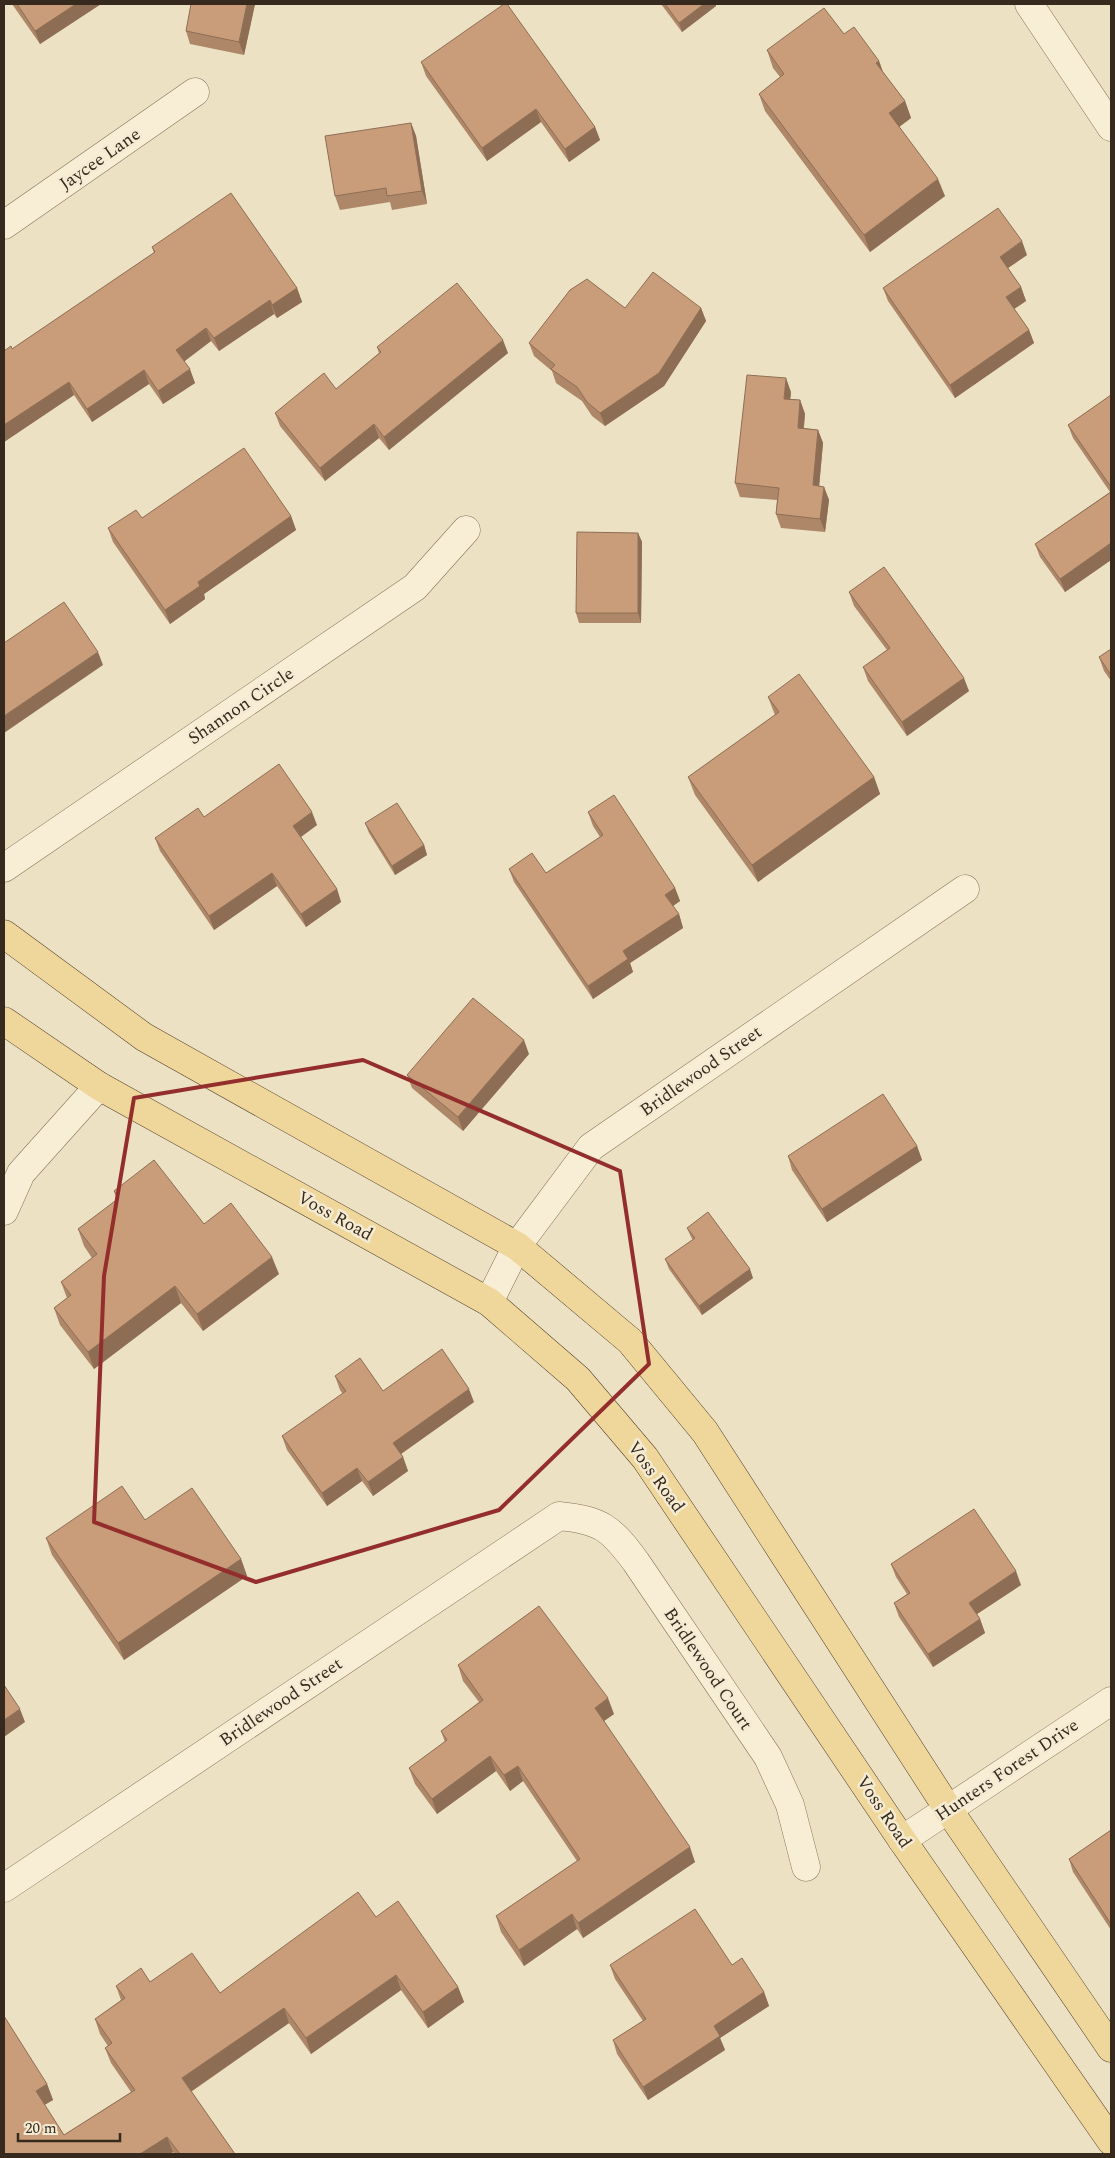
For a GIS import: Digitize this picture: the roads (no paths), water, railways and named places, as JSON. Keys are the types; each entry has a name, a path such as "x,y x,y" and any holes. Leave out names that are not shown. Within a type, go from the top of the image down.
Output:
{"main road":[{"path":"4,934 144,1037 518,1246 630,1341 705,1432 948,1809 1111,2048"},
{"name":"Voss Road","path":"4,1021 100,1086 489,1302 578,1379 645,1458 902,1840 1111,2140"}],"street":[{"path":"1029,4 1111,128"},
{"name":"Jaycee Lane","path":"4,225 195,92"},
{"name":"Shannon Circle","path":"4,868 415,587 466,530"},
{"name":"Bridlewood Street","path":"489,1302 518,1246 591,1147 965,889"},
{"path":"4,1211 21,1173 100,1086"},
{"name":"Bridlewood Street","path":"4,1888 559,1516"},
{"name":"Bridlewood Court","path":"559,1516 584,1518 602,1525 622,1542 768,1757 790,1805 806,1867"},
{"name":"Hunters Forest Drive","path":"902,1840 1111,1701"}]}
